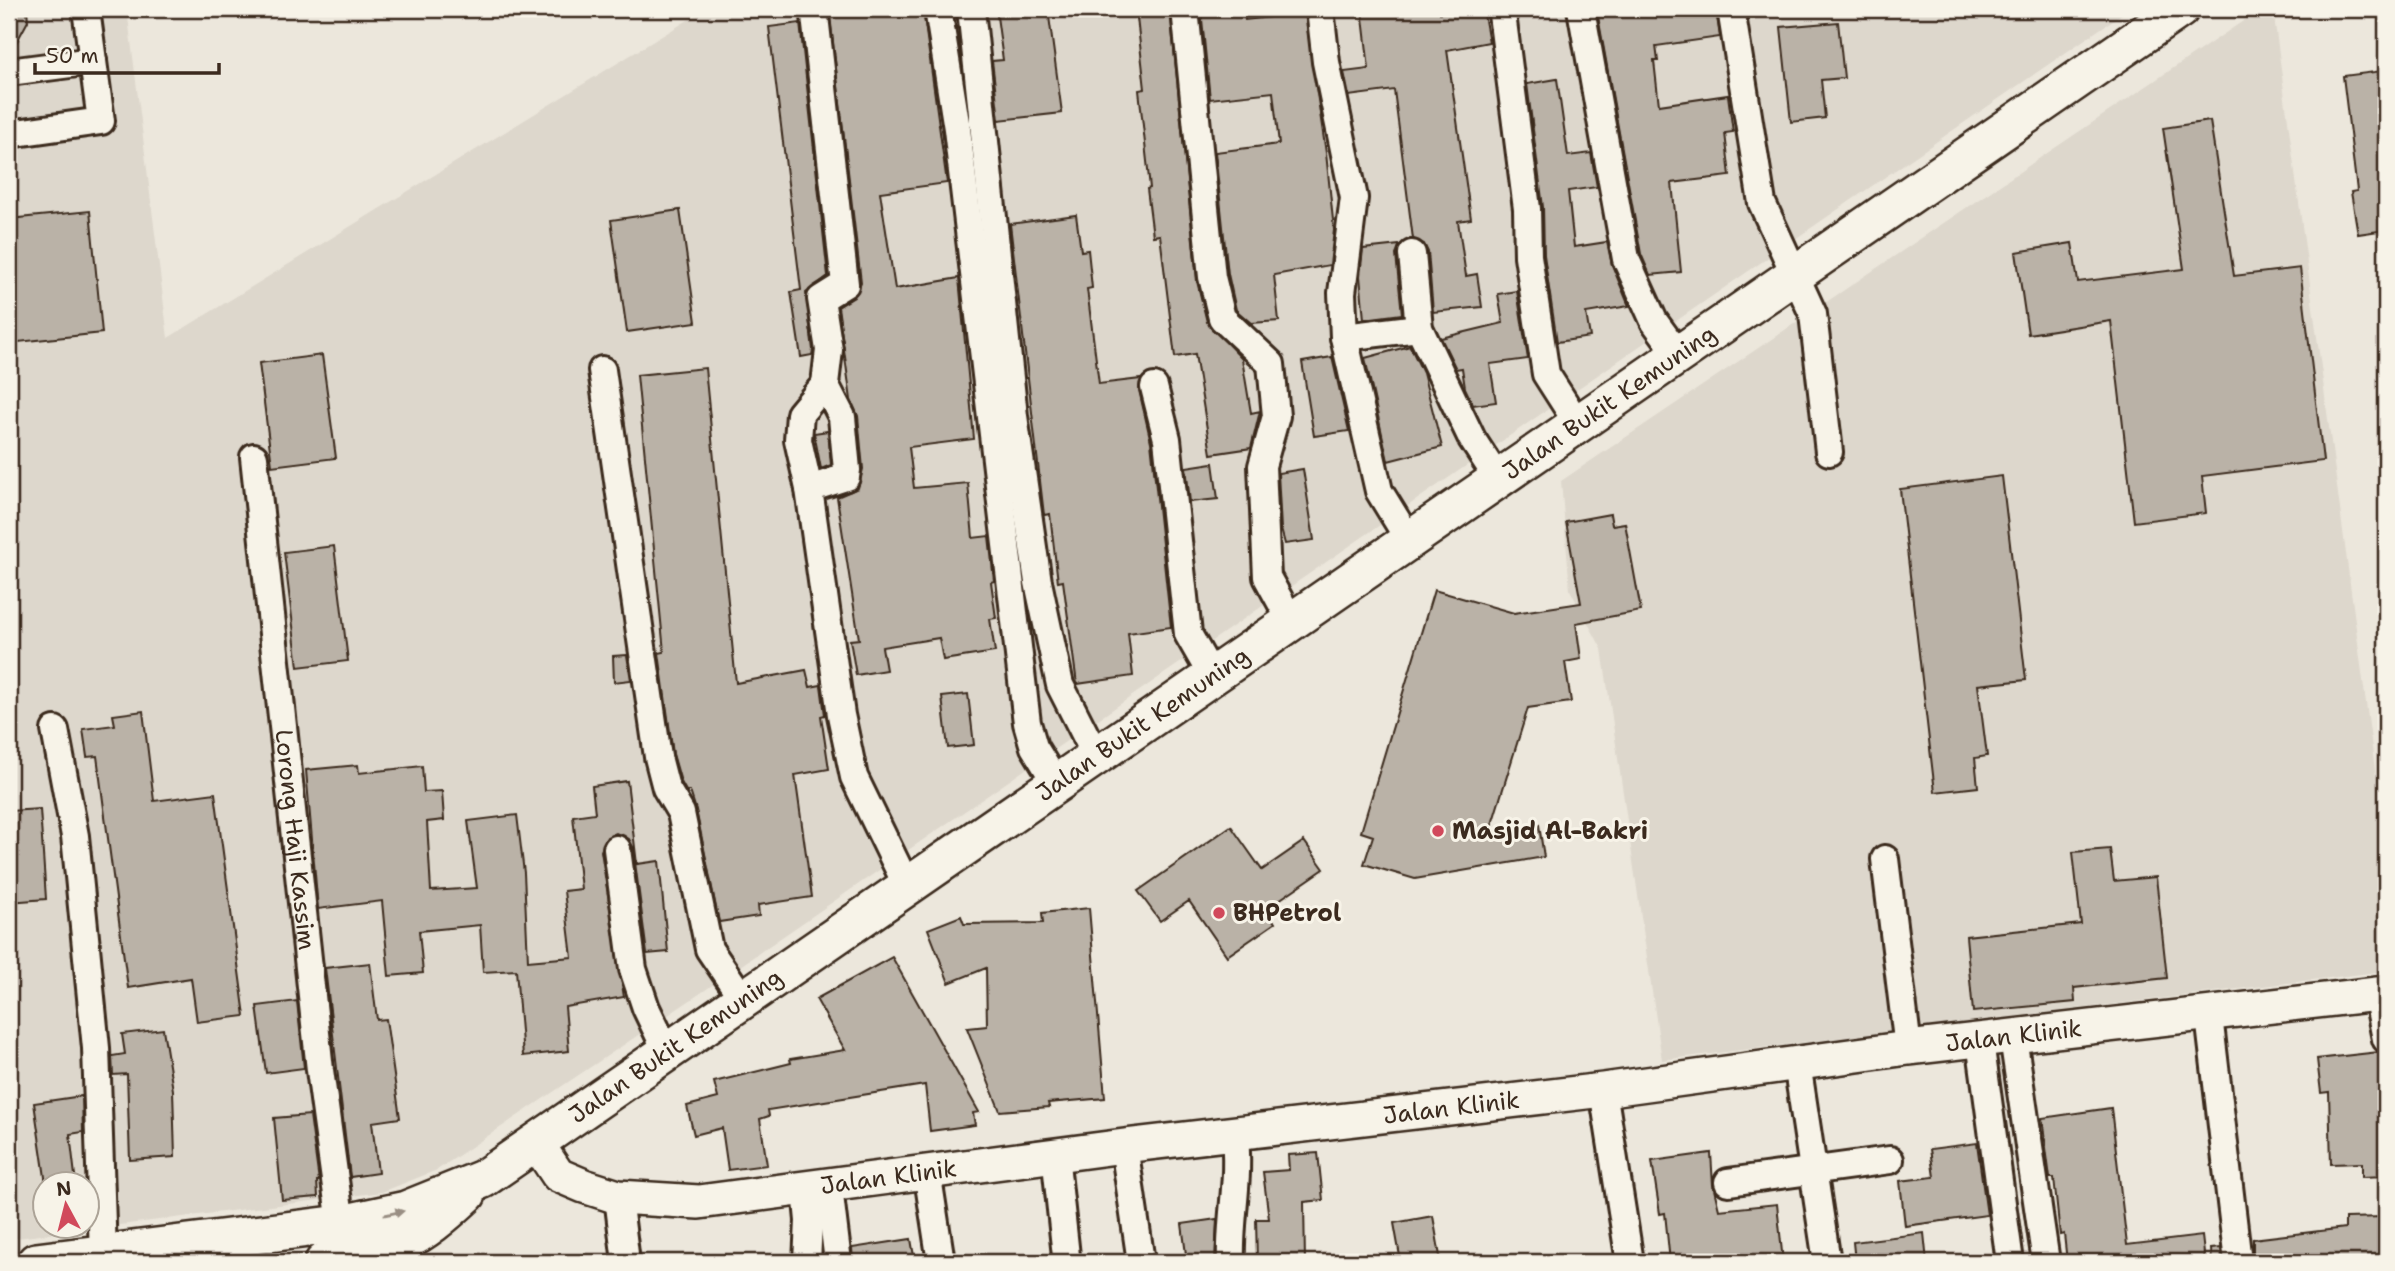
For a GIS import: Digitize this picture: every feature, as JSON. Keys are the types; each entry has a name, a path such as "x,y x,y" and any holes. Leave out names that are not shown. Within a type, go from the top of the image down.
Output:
{"main road":[{"name":"Jalan Bukit Kemuning","path":"36,1262 341,1224 406,1210 483,1179 2180,9"},
{"path":"324,1262 394,1248 432,1227 483,1179"}],"street":[{"path":"9,134 101,121 86,9"},
{"path":"939,9 993,210 1014,416 1038,582 1060,685 1096,756"},
{"path":"971,9 969,127 1027,723 1034,747 1056,783"},
{"path":"1185,9 1214,287 1222,318 1255,346 1271,364 1276,416 1262,466 1267,577 1291,621"},
{"path":"1320,9 1326,62 1354,198 1342,293 1343,337 1379,491 1409,540"},
{"path":"1581,9 1626,259 1654,321 1678,354"},
{"path":"1731,9 1762,203 1813,314 1829,452"},
{"path":"1502,14 1527,209 1528,256 1546,373 1578,424"},
{"path":"815,16 845,284 821,299 829,350 825,384 800,414 798,440 809,489 841,715 854,777 907,886"},
{"path":"9,72 93,61"},
{"path":"1412,254 1419,328 1472,439 1498,479"},
{"path":"1343,337 1419,328"},
{"path":"602,370 658,757 666,788 681,813 709,949 743,999"},
{"path":"809,489 846,477 842,417 825,384"},
{"path":"1154,387 1167,439 1188,634 1212,676"},
{"name":"Lorong Haji Kassim","path":"254,457 320,1070 341,1224"},
{"path":"55,730 75,836 96,1048 103,1254"},
{"path":"617,849 633,969 646,1008 667,1052"},
{"path":"1885,859 1908,1048"},
{"path":"2382,994 2386,1039"},
{"name":"Jalan Klinik","path":"536,1142 558,1175 618,1197 699,1202 1055,1154 1603,1090 1908,1048 2209,1016 2382,994"},
{"path":"2209,1016 2238,1262"},
{"path":"2013,1037 2046,1262"},
{"path":"1980,1041 2010,1262"},
{"path":"1797,1063 1827,1262"},
{"path":"1603,1090 1630,1262"},
{"path":"1231,1262 1229,1233 1237,1148 1234,1132"},
{"path":"1124,1146 1141,1262"},
{"path":"1055,1154 1066,1256"},
{"path":"1728,1182 1890,1160"},
{"path":"927,1171 941,1262"},
{"path":"807,1262 817,1188"},
{"path":"817,1188 838,1262"},
{"path":"618,1197 626,1262"},
{"path":"155,1262 261,1243 341,1224"}],"shaded area":[{"path":"9,9 127,9 168,338 706,9 2129,9 695,997 437,1170 382,1192 102,1227 102,1170 32,1170 32,1236 9,1239"},
{"path":"2261,9 2273,9 2386,852 2386,971 1662,1060 1602,649 1570,590 1561,481"}],"building":[{"path":"9,9 27,9 28,21 9,56"},
{"path":"829,9 923,9 947,183 880,192 895,289 959,278 974,439 909,447 914,488 968,483 973,538 989,536 996,618 990,619 995,652 943,660 939,638 882,647 886,670 856,675 850,640 859,639 837,497 858,488 863,469 858,416 851,400 838,307 854,297 861,282"},
{"path":"996,9 1048,9 1062,113 999,120 992,61 1003,60"},
{"path":"1136,9 1170,9 1197,281 1207,322 1242,359 1251,413 1260,411 1251,448 1211,454 1195,354 1175,357 1160,235 1153,236 1147,189 1150,188 1139,90 1145,89"},
{"path":"1201,9 1244,9 1245,20 1305,13 1326,153 1334,230 1330,265 1274,275 1279,321 1251,323 1236,310 1228,274 1215,152 1279,144 1273,92 1210,99"},
{"path":"1362,9 1440,9 1440,13 1483,9 1489,42 1447,50 1471,219 1458,221 1466,276 1477,274 1482,307 1433,312 1428,252 1424,244 1413,239 1394,90 1349,96 1344,72 1369,69"},
{"path":"1716,9 1720,37 1656,46 1658,61 1654,61 1659,105 1728,95 1733,132 1725,133 1730,176 1672,183 1681,272 1650,275 1641,254 1597,11"},
{"path":"1838,22 1844,78 1821,80 1825,118 1791,122 1781,27"},
{"path":"800,23 828,276 806,293 813,350 812,355 801,357 791,292 801,290 769,27"},
{"path":"2382,71 2386,103 2386,230 2358,234 2351,192 2357,191 2343,76"},
{"path":"1557,79 1568,156 1591,153 1597,187 1568,191 1574,247 1607,242 1612,265 1629,306 1586,313 1590,337 1557,342 1544,255 1543,207 1527,84"},
{"path":"2210,121 2234,276 2300,268 2323,461 2202,476 2206,513 2134,522 2111,321 2028,334 2016,252 2072,243 2078,282 2184,269 2163,128"},
{"path":"680,210 696,322 627,332 611,220"},
{"path":"90,211 102,333 9,343 9,219"},
{"path":"1076,215 1081,251 1088,250 1092,288 1087,289 1099,384 1141,379 1139,390 1151,442 1171,627 1128,633 1133,676 1077,684 1063,581 1058,582 1050,514 1044,515 1010,224"},
{"path":"1400,245 1396,255 1402,314 1364,319 1360,276 1363,249"},
{"path":"1517,291 1528,359 1490,364 1496,402 1473,405 1465,388 1462,368 1456,369 1441,338 1503,323 1498,294"},
{"path":"1410,346 1423,373 1442,447 1388,461 1365,358"},
{"path":"322,355 336,458 272,466 259,363"},
{"path":"1332,357 1349,431 1314,436 1302,362"},
{"path":"705,368 736,683 806,670 810,687 821,685 825,715 821,716 829,769 795,775 812,897 758,905 759,916 719,922 696,810 690,791 686,791 681,782 673,754 659,653 664,652 637,375"},
{"path":"828,431 831,465 821,469 814,433"},
{"path":"1213,463 1218,499 1190,502 1186,467"},
{"path":"1303,469 1314,540 1285,544 1281,529 1278,473"},
{"path":"2002,476 2026,680 1978,685 1987,756 1975,758 1978,787 1935,792 1900,489"},
{"path":"1610,514 1612,525 1625,523 1641,611 1576,623 1581,659 1565,662 1571,702 1528,708 1489,834 1539,825 1544,857 1415,879 1364,864 1373,836 1361,832 1434,590 1514,613 1581,603 1566,522"},
{"path":"334,546 348,661 298,667 284,552"},
{"path":"627,655 631,680 614,682 613,656"},
{"path":"968,694 974,745 948,748 942,697"},
{"path":"143,711 154,801 215,793 245,1016 197,1022 191,978 128,988 97,756 87,757 83,729 115,725 113,715"},
{"path":"358,765 359,773 422,766 424,792 442,791 444,820 427,822 431,891 477,888 468,821 517,815 524,873 528,961 572,957 564,891 581,889 573,816 595,813 592,786 627,781 637,864 659,861 668,952 647,954 633,847 629,839 616,833 607,837 601,851 624,997 565,1007 569,1051 523,1056 516,970 483,972 480,925 419,931 423,973 389,976 382,901 318,909 306,770"},
{"path":"40,809 46,899 9,902 9,811"},
{"path":"1231,826 1262,870 1304,841 1324,869 1266,909 1275,923 1227,956 1189,901 1160,921 1138,891"},
{"path":"2110,849 2114,881 2156,877 2167,978 2074,988 2075,1002 1973,1012 1966,936 2081,924 2073,852"},
{"path":"1089,908 1105,1098 1000,1111 967,1028 987,1026 986,968 949,983 928,929 961,916 964,924 1043,923 1042,913"},
{"path":"892,957 979,1112 973,1113 975,1125 930,1131 925,1085 768,1110 769,1116 760,1119 767,1165 728,1170 722,1128 694,1135 687,1106 718,1098 714,1082 791,1063 790,1059 845,1050 816,999"},
{"path":"370,963 377,1020 386,1019 400,1118 372,1122 378,1173 350,1177 325,968"},
{"path":"297,1001 304,1068 266,1073 257,1006"},
{"path":"163,1029 173,1090 175,1157 130,1160 127,1074 113,1075 112,1056 125,1054 122,1034"},
{"path":"2379,1052 2386,1054 2386,1176 2362,1177 2362,1163 2331,1164 2329,1092 2321,1093 2317,1059"},
{"path":"82,1096 83,1132 70,1134 74,1170 44,1170 34,1103"},
{"path":"2111,1108 2127,1245 2202,1236 2205,1262 2067,1262 2064,1234 2060,1235 2054,1178 2050,1178 2042,1118"},
{"path":"310,1115 319,1181 318,1197 282,1200 274,1118"},
{"path":"1977,1143 1987,1215 1905,1226 1900,1181 1934,1177 1930,1149"},
{"path":"1318,1153 1323,1200 1304,1202 1305,1262 1257,1262 1256,1219 1269,1219 1263,1172 1289,1170 1288,1155"},
{"path":"1711,1153 1713,1185 1719,1210 1777,1204 1783,1262 1670,1262 1665,1213 1660,1214 1652,1161"},
{"path":"1433,1216 1441,1262 1401,1262 1394,1223"},
{"path":"2386,1217 2386,1262 2253,1262 2253,1239 2345,1228 2345,1218"},
{"path":"1217,1219 1215,1262 1187,1262 1182,1224"},
{"path":"1924,1233 1927,1262 1855,1262 1853,1242"},
{"path":"911,1239 915,1262 853,1262 852,1248"},
{"path":"2221,1248 2222,1262 2212,1262 2211,1249"}],"place":[{"name":"Masjid Al-Bakri","path":"1438,831"},
{"name":"BHPetrol","path":"1219,913"}]}
